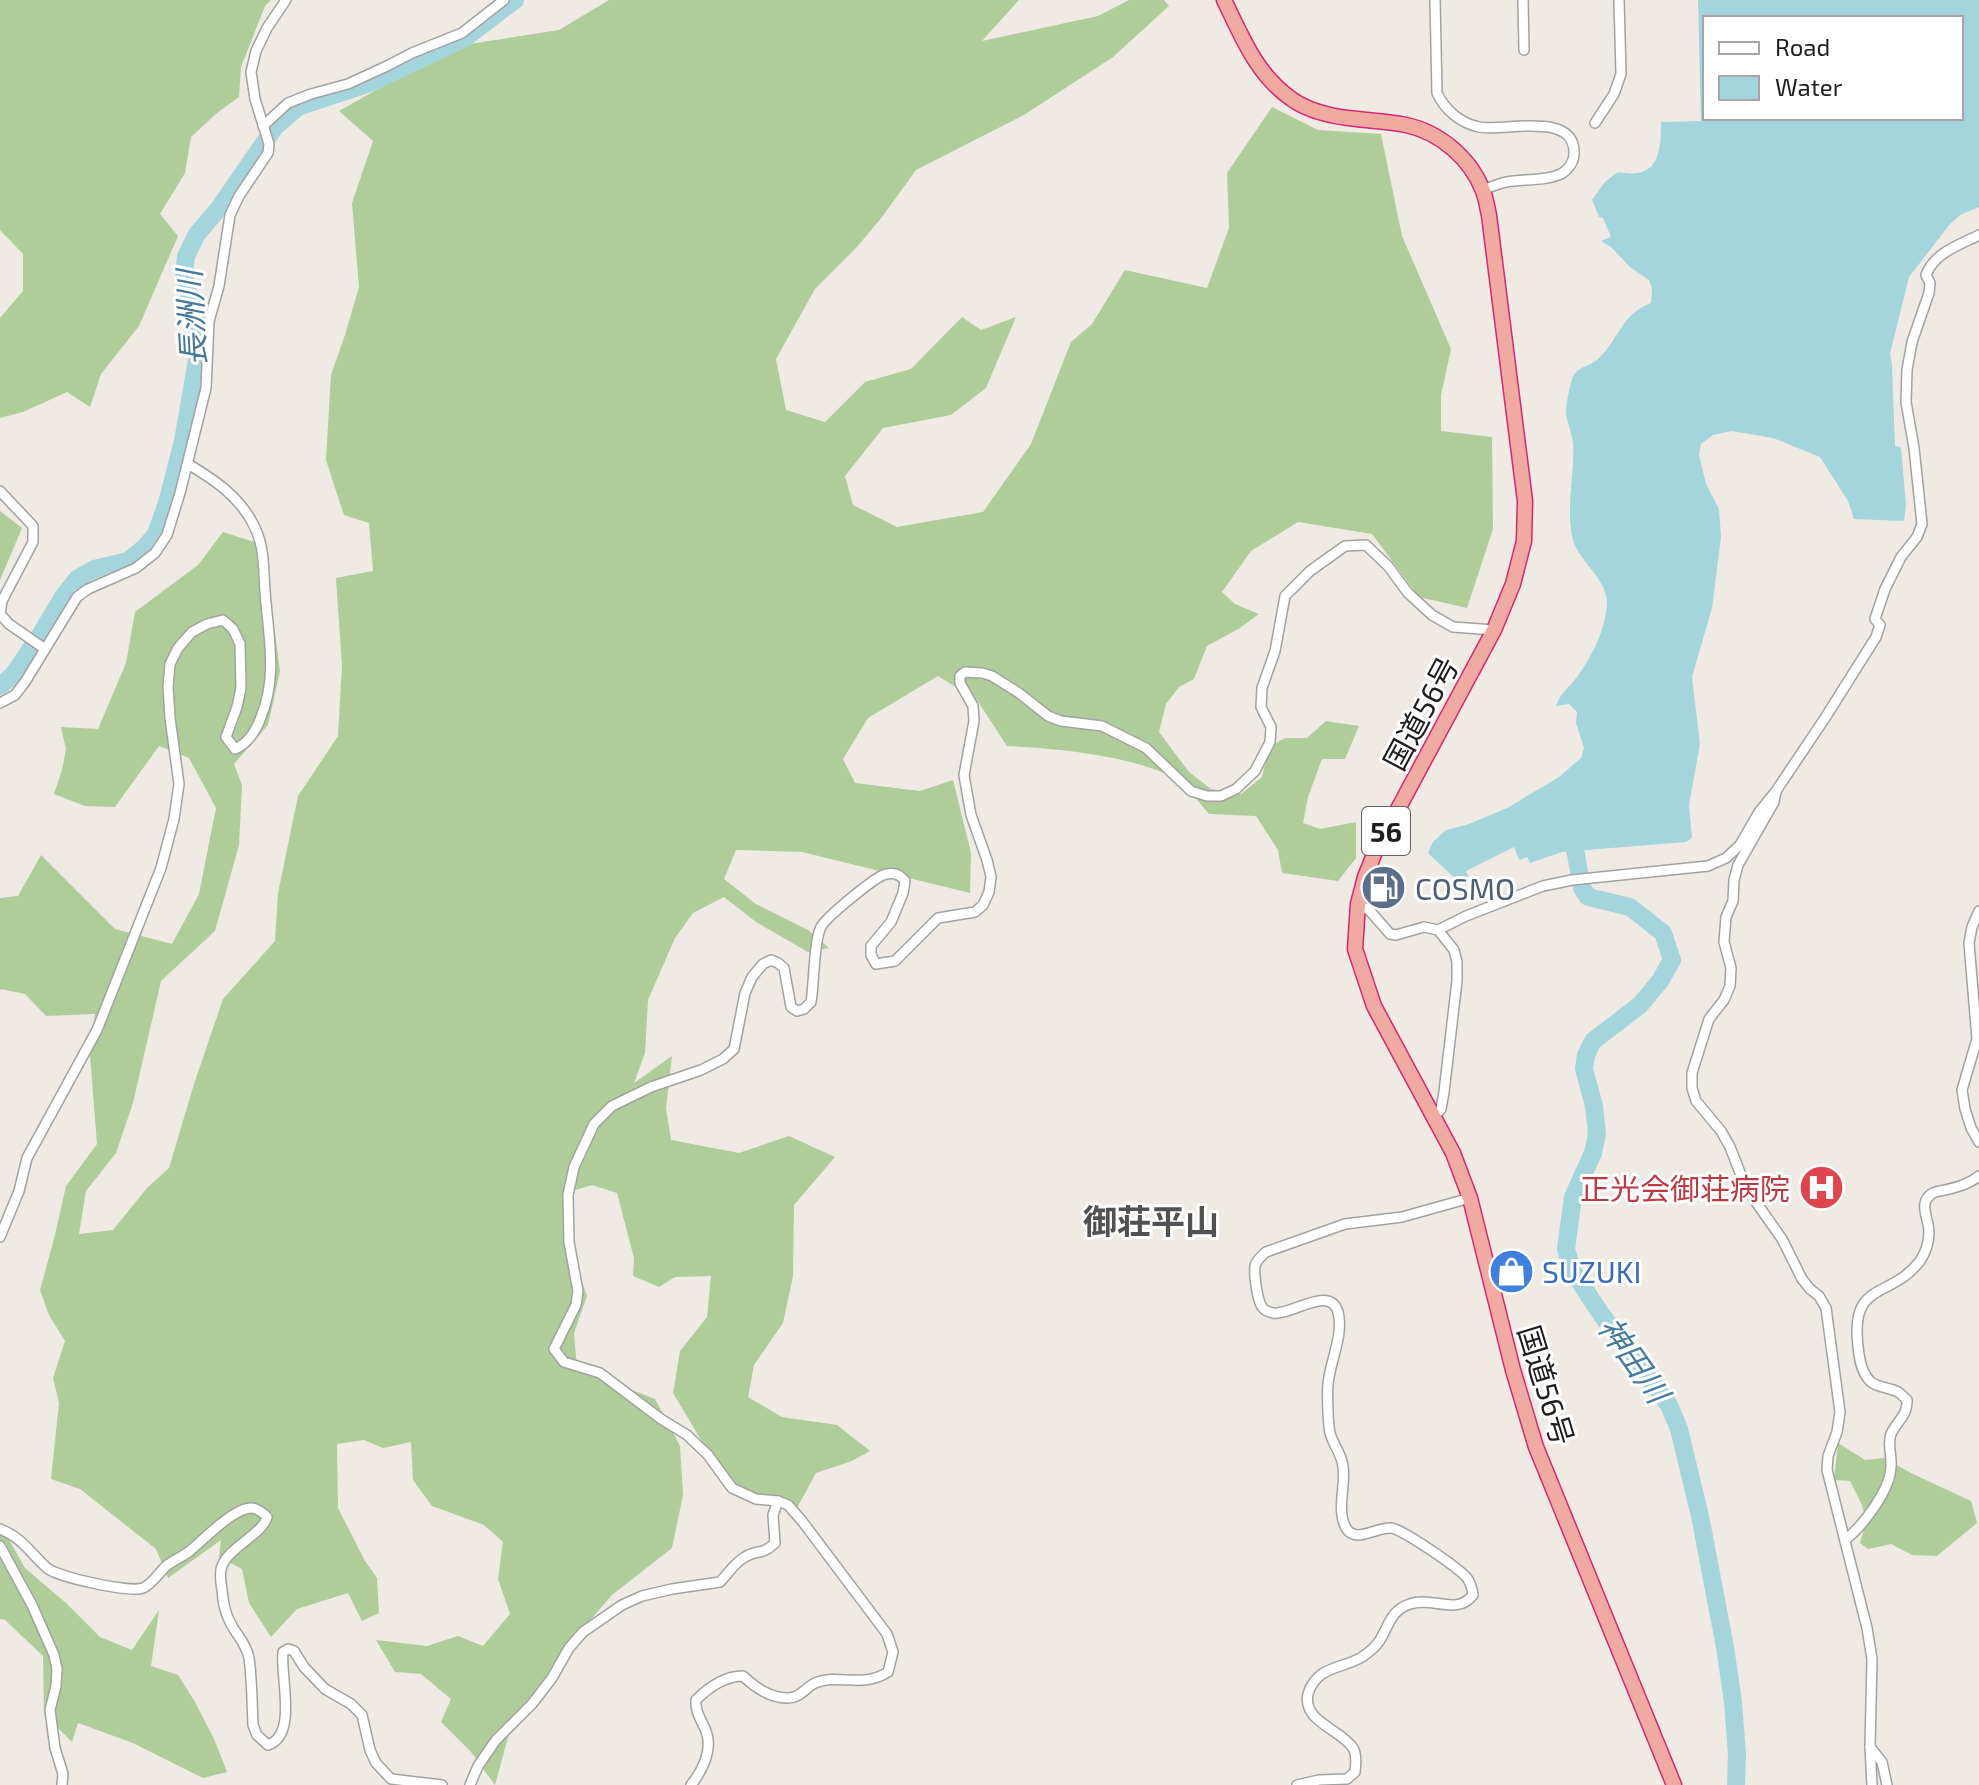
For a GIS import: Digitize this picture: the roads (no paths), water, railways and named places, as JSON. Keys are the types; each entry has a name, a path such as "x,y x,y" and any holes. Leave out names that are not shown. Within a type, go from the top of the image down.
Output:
{"highway":[{"name":"国道56号","path":"1224,0 1253,58 1271,82 1295,102 1320,113 1408,125 1431,133 1453,148 1470,167 1483,190 1489,215 1525,501 1524,541 1513,584 1494,630 1375,852 1358,904 1355,949 1374,1006 1453,1153 1470,1198 1513,1370 1536,1447 1674,1785"}],"street":[{"path":"0,703 15,695 77,597 136,568 155,553 167,535 206,388 209,321 219,286 230,215 268,153 269,144 255,99 251,72 256,51 286,0"},
{"path":"263,126 288,103 348,84 462,33 504,0"},
{"path":"1435,0 1437,93 1443,105 1453,114 1480,127 1556,128 1570,139 1574,149 1572,164 1558,175 1506,182 1483,190"},
{"path":"1523,0 1524,50"},
{"path":"1595,123 1614,94 1621,74 1619,0"},
{"path":"1358,904 1370,911 1390,934 1424,927 1438,930 1543,886 1572,880 1708,866 1726,858 1740,845 1876,637 1880,625 1875,619 1885,589 1901,557 1917,537 1922,524 1906,402 1912,342 1929,293 1930,283 1926,275 1929,266 1945,252 1979,235"},
{"path":"0,1237 19,1191 27,1158 97,1030 161,868 174,819 179,784 168,687 170,664 178,648 192,632 207,624 223,620 233,629 240,644 241,688 226,737 235,749 252,736 267,704 271,686 271,643 261,541 235,496 188,464"},
{"path":"0,491 33,526 33,542 2,601 0,614 45,649"},
{"path":"691,1785 702,1768 709,1745 709,1738 695,1711 696,1700 707,1689 731,1676 743,1676 757,1689 790,1698 815,1684 880,1677 888,1672 893,1652 887,1634 788,1505 756,1499 732,1488 708,1455 687,1435 600,1373 564,1362 554,1349 576,1305 578,1291 569,1242 568,1195 574,1167 594,1124 612,1106 651,1087 701,1070 723,1059 734,1049 745,993 752,977 763,964 771,960 784,968 791,1007 797,1011 804,1009 811,1002 820,928 837,909 883,875 894,873 901,875 905,881 891,922 871,946 871,955 876,964 895,961 938,918 975,912 983,905 991,877 971,815 964,775 974,721 973,706 960,683 960,676 965,672 992,676 1048,716 1061,721 1102,726 1146,748 1191,791 1221,796 1236,789 1255,771 1270,742 1271,727 1261,707 1262,688 1275,651 1285,596 1310,571 1345,546 1366,545 1388,566 1408,593 1432,615 1453,627 1494,630"},
{"path":"1776,791 1774,802 1738,865 1733,901 1726,917 1724,942 1731,968 1730,986 1724,1000 1709,1019 1692,1073 1692,1088 1696,1101 1730,1147 1746,1188 1782,1239 1802,1279 1826,1308 1840,1412 1827,1470 1872,1659 1872,1785"},
{"path":"1979,911 1969,943 1978,1039 1962,1090 1971,1128 1979,1142"},
{"path":"1435,1116 1441,1109 1444,1092 1457,981 1454,950 1438,930"},
{"path":"1845,1540 1856,1532 1885,1490 1892,1463 1889,1442 1907,1409 1907,1400 1899,1392 1870,1381 1863,1371 1855,1325 1858,1314 1862,1304 1873,1294 1907,1274 1921,1260 1928,1245 1929,1229 1923,1211 1927,1200 1934,1193 1970,1183 1979,1176"},
{"path":"1297,1785 1347,1779 1355,1772 1352,1747 1311,1712 1307,1702 1311,1685 1321,1675 1350,1664 1374,1647 1395,1612 1407,1605 1427,1602 1461,1605 1473,1595 1472,1585 1460,1571 1410,1536 1391,1528 1359,1536 1346,1528 1342,1505 1343,1465 1330,1431 1327,1388 1340,1324 1338,1312 1330,1301 1322,1300 1280,1314 1270,1313 1263,1309 1259,1301 1255,1265 1266,1252 1345,1224 1402,1217 1470,1198"},
{"path":"470,1785 478,1766 496,1740 546,1687 569,1648 583,1632 622,1605 642,1596 720,1582 740,1560 767,1551 775,1543 773,1515 778,1501"},
{"path":"0,1529 12,1534 49,1570 104,1586 144,1588 222,1522 253,1508 262,1512 267,1517 266,1523 226,1560 222,1565 221,1579 224,1609 248,1655 253,1725 257,1735 268,1745 276,1742 282,1733 285,1682 281,1665 283,1652 288,1649 294,1651 325,1689 351,1704 362,1715 370,1750 376,1763 391,1779 442,1785"},
{"path":"0,1546 32,1605 54,1655 56,1686 50,1710 55,1748 63,1774 62,1785"},
{"path":"1870,1747 1882,1762 1887,1785"}],"water":[{"path":"1698,0 1979,0 1979,207 1960,215 1950,224 1909,277 1890,354 1895,446 1901,447 1906,505 1904,521 1854,519 1848,501 1820,457 1773,438 1732,431 1713,435 1701,444 1699,455 1706,484 1719,509 1721,537 1712,608 1692,677 1700,744 1689,805 1692,838 1686,842 1562,852 1530,863 1527,857 1519,860 1514,847 1466,871 1471,882 1461,884 1428,853 1433,842 1446,830 1507,808 1559,777 1581,758 1584,748 1576,723 1577,712 1569,704 1556,706 1593,651 1604,623 1607,604 1599,579 1573,540 1570,516 1573,443 1566,413 1567,400 1575,374 1597,360 1633,314 1651,303 1649,280 1601,241 1611,237 1592,200 1605,182 1618,172 1642,172 1649,168 1658,154 1661,122 1701,121"}],"waterway":[{"name":"長洲川","path":"0,686 13,675 77,579 94,569 128,561 156,534 183,441 198,354 196,319 184,277 186,256 197,234 220,207 275,127 298,107 370,83 465,38 515,0"},
{"name":"神田川","path":"1573,838 1582,888 1588,897 1630,907 1663,933 1672,960 1640,1005 1593,1041 1586,1055 1584,1069 1594,1106 1597,1134 1593,1153 1573,1197 1566,1249 1572,1270 1669,1405 1679,1429 1700,1516 1725,1647 1733,1702 1736,1785"}],"place":[{"name":"COSMO","path":"1384,888"},
{"name":"正光会御荘病院","path":"1821,1188"},
{"name":"SUZUKI","path":"1511,1271"}],"district":[{"name":"御荘平山","path":"1151,1220"}]}
